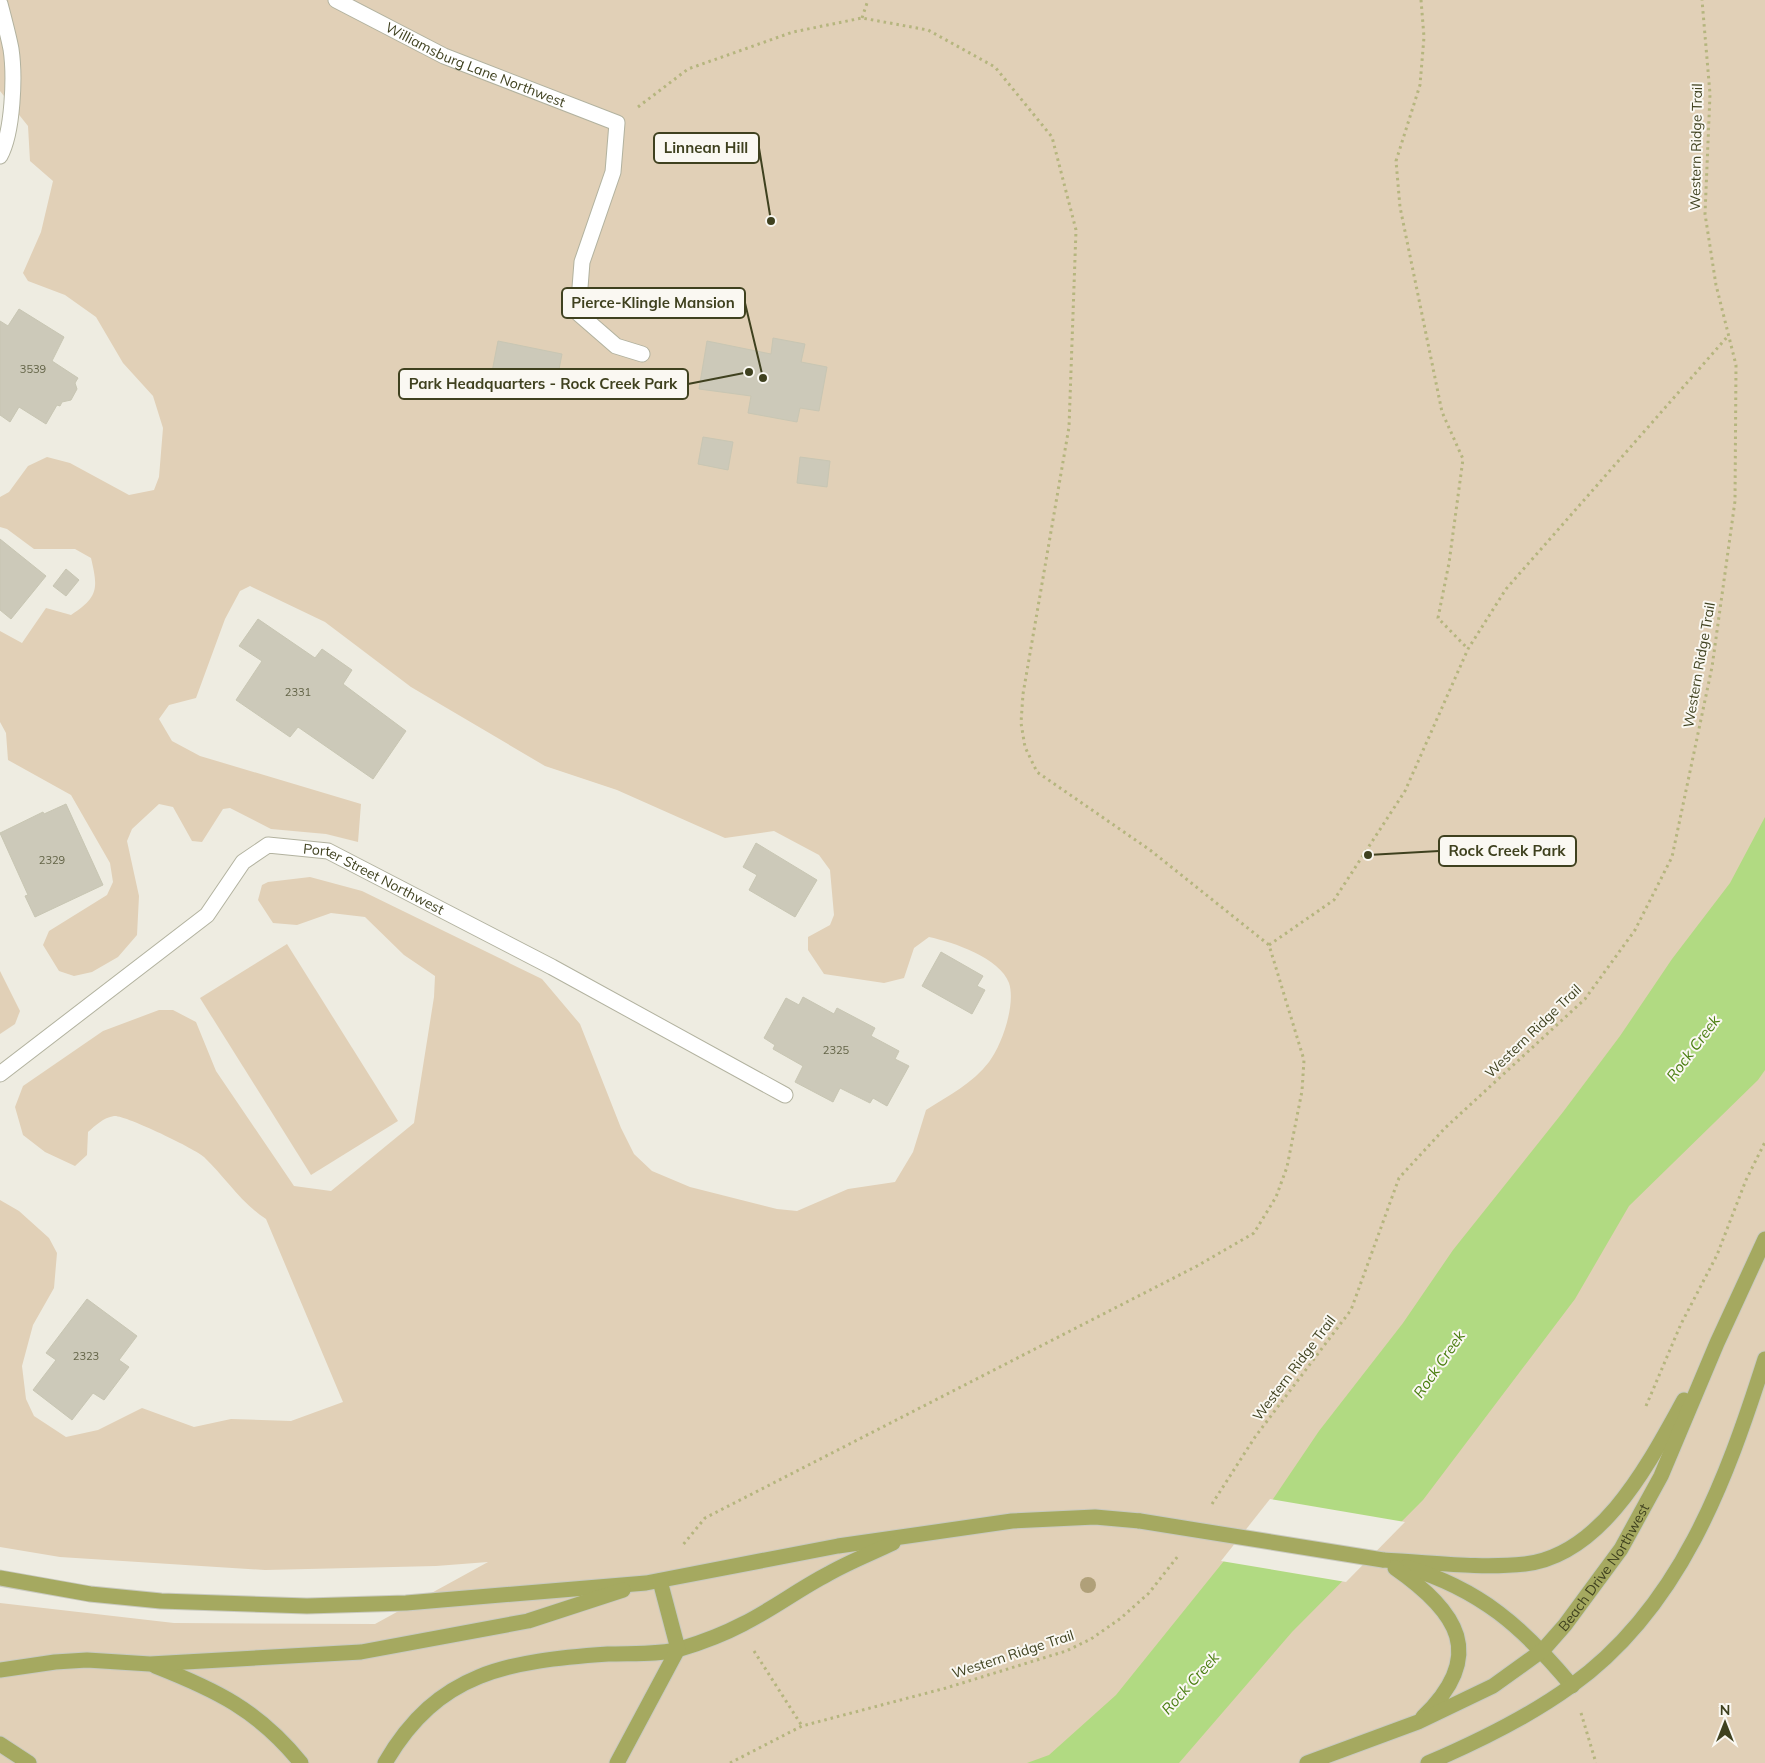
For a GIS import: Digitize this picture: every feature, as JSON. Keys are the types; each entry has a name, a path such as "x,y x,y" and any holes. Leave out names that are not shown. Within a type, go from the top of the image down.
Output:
{"main road":[{"name":"Beach Drive Northwest","path":"1307,1763 1418,1722 1493,1686 1543,1650 1566,1625 1621,1550 1661,1476 1717,1344 1765,1239"},
{"path":"0,1670 71,1661 150,1664 361,1652 528,1621 653,1582 758,1560 910,1535 1046,1518 1095,1517 1140,1521 1383,1560 1489,1565 1526,1564 1545,1559 1573,1546 1596,1529 1630,1488 1662,1440 1717,1344"},
{"path":"1428,1763 1510,1724 1572,1686 1631,1630 1667,1586 1718,1492 1745,1423 1765,1358"},
{"path":"385,1763 413,1721 434,1701 464,1684 492,1672 524,1664 578,1656 678,1649 743,1624 828,1574 910,1535"},
{"path":"1383,1560 1433,1575 1464,1588 1497,1610 1543,1650 1572,1686"},
{"path":"1383,1560 1428,1594 1450,1621 1459,1640 1459,1662 1447,1691 1418,1722"},
{"path":"0,1578 90,1594 161,1601 307,1606 406,1603 653,1582"},
{"path":"616,1763 678,1649 653,1582"},
{"path":"150,1664 210,1688 238,1705 271,1730 302,1763"},
{"path":"0,1744 29,1763"}],"street":[{"name":"Williamsburg Lane Northwest","path":"336,0 444,56 617,123"},
{"path":"0,4 11,50 11,117 5,146 0,156"},
{"path":"617,123 613,172 582,262 578,313 616,346 642,354"},
{"name":"Porter Street Northwest","path":"0,1074 208,915 243,862 268,845 328,851 552,967 785,1095"}],"path":[{"path":"862,18 868,0"},
{"path":"1421,0 1424,38 1420,85 1396,161 1400,207 1442,412 1463,459 1449,563 1438,618 1468,649"},
{"name":"Western Ridge Trail","path":"1209,1508 1255,1437 1352,1310 1399,1178 1444,1128 1585,999 1635,930 1672,857 1712,667 1735,501 1736,365 1716,285 1705,214 1710,94 1702,0"},
{"path":"617,123 688,69 793,32 862,18 928,30 995,67 1052,137 1076,230 1069,428 1023,694 1020,723 1025,747 1037,772 1150,850 1270,945 1304,1060 1302,1092 1287,1167 1276,1197 1254,1233 1197,1266 705,1518 653,1582"},
{"path":"1270,945 1334,900 1405,791 1468,649 1506,589 1729,336"},
{"path":"1642,1415 1681,1324 1717,1255 1746,1180 1765,1142"},
{"name":"Western Ridge Trail","path":"730,1763 802,1726 946,1688 1066,1650 1091,1639 1121,1618 1148,1593 1179,1554"},
{"path":"749,1643 802,1726"},
{"path":"1572,1686 1596,1763"}],"shaded area":[{"path":"0,0 1765,0 1765,1763 0,1763 0,1603 174,1623 375,1624 488,1562 436,1566 265,1570 60,1557 0,1547 0,1200 19,1211 49,1238 57,1253 54,1288 33,1325 22,1366 26,1399 34,1416 66,1437 98,1430 142,1408 194,1427 231,1419 291,1421 343,1402 266,1219 241,1198 204,1157 188,1147 131,1120 114,1116 103,1120 88,1132 87,1155 75,1166 45,1152 23,1135 15,1107 23,1086 103,1031 159,1010 173,1010 196,1022 216,1071 294,1186 331,1191 414,1123 434,997 435,976 404,955 365,917 331,913 297,925 273,923 258,900 262,885 268,882 310,877 362,891 542,979 580,1024 621,1128 634,1154 652,1171 690,1187 777,1209 797,1211 848,1189 895,1182 913,1152 926,1110 968,1083 983,1070 994,1055 1003,1035 1009,1013 1011,992 1004,974 986,959 975,952 929,937 914,948 904,978 884,983 824,974 808,950 808,937 830,925 834,915 830,870 819,855 774,831 725,838 617,790 545,766 411,687 325,622 250,586 240,591 225,619 196,698 169,705 159,719 172,741 200,756 361,804 358,842 326,834 271,829 230,808 223,809 202,842 192,841 173,807 159,804 132,829 127,841 139,896 137,935 118,957 92,972 74,976 59,971 43,945 49,931 107,895 113,882 110,863 71,795 8,760 6,733 0,722 0,631 22,643 46,608 71,615 87,603 94,591 95,577 91,558 75,549 34,549 7,529 0,527 0,497 9,492 28,466 47,457 70,463 129,495 154,490 159,477 163,428 153,396 123,363 96,317 65,295 28,281 23,273 41,232 53,181 30,161 28,126 0,91"},
{"path":"287,944 398,1121 311,1175 200,998"},
{"path":"0,971 20,1011 15,1024 0,1034"}],"water":[{"name":"Rock Creek","path":"1765,817 1765,1070 1758,1080 1629,1206 1575,1299 1423,1500 1292,1632 1179,1763 1027,1763 1049,1755 1116,1695 1269,1505 1319,1431 1403,1323 1453,1250 1563,1112 1620,1036 1672,959 1730,883"}],"pier":[{"path":"1270,1499 1405,1522 1346,1582 1221,1561"}],"building":[{"path":"19,309 64,337 52,361 78,378 75,383 77,389 71,400 62,402 60,406 57,405 46,424 19,407 10,422 0,415 0,321 8,326"},
{"path":"773,338 805,344 801,362 827,367 819,411 800,408 797,422 748,413 751,396 699,389 707,341 771,354"},
{"path":"498,341 562,354 555,390 491,377"},
{"path":"703,437 733,442 728,470 698,464"},
{"path":"800,457 830,461 827,487 797,483"},
{"path":"0,539 46,576 11,619 0,610"},
{"path":"66,569 79,580 66,596 53,586"},
{"path":"258,619 315,658 322,649 352,670 343,684 406,731 373,779 298,727 290,737 236,700 262,661 239,646"},
{"path":"66,804 103,885 35,917 25,896 28,895 0,833 43,812 44,814"},
{"path":"756,843 817,880 795,917 749,890 757,875 743,867"},
{"path":"941,952 983,976 977,986 985,990 972,1014 922,986"},
{"path":"803,997 834,1014 837,1008 875,1028 871,1036 899,1051 895,1059 909,1066 887,1106 873,1098 870,1103 840,1088 833,1102 795,1082 803,1066 773,1049 775,1045 764,1038 786,998 799,1005"},
{"path":"87,1299 137,1336 119,1360 129,1367 104,1400 93,1393 72,1420 33,1390 56,1360 46,1353"}],"place":[{"name":"Linnean Hill","path":"771,221"},
{"name":"Park Headquarters - Rock Creek Park","path":"749,372"},
{"name":"Pierce-Klingle Mansion","path":"763,378"},
{"name":"Rock Creek Park","path":"1368,855"}]}
